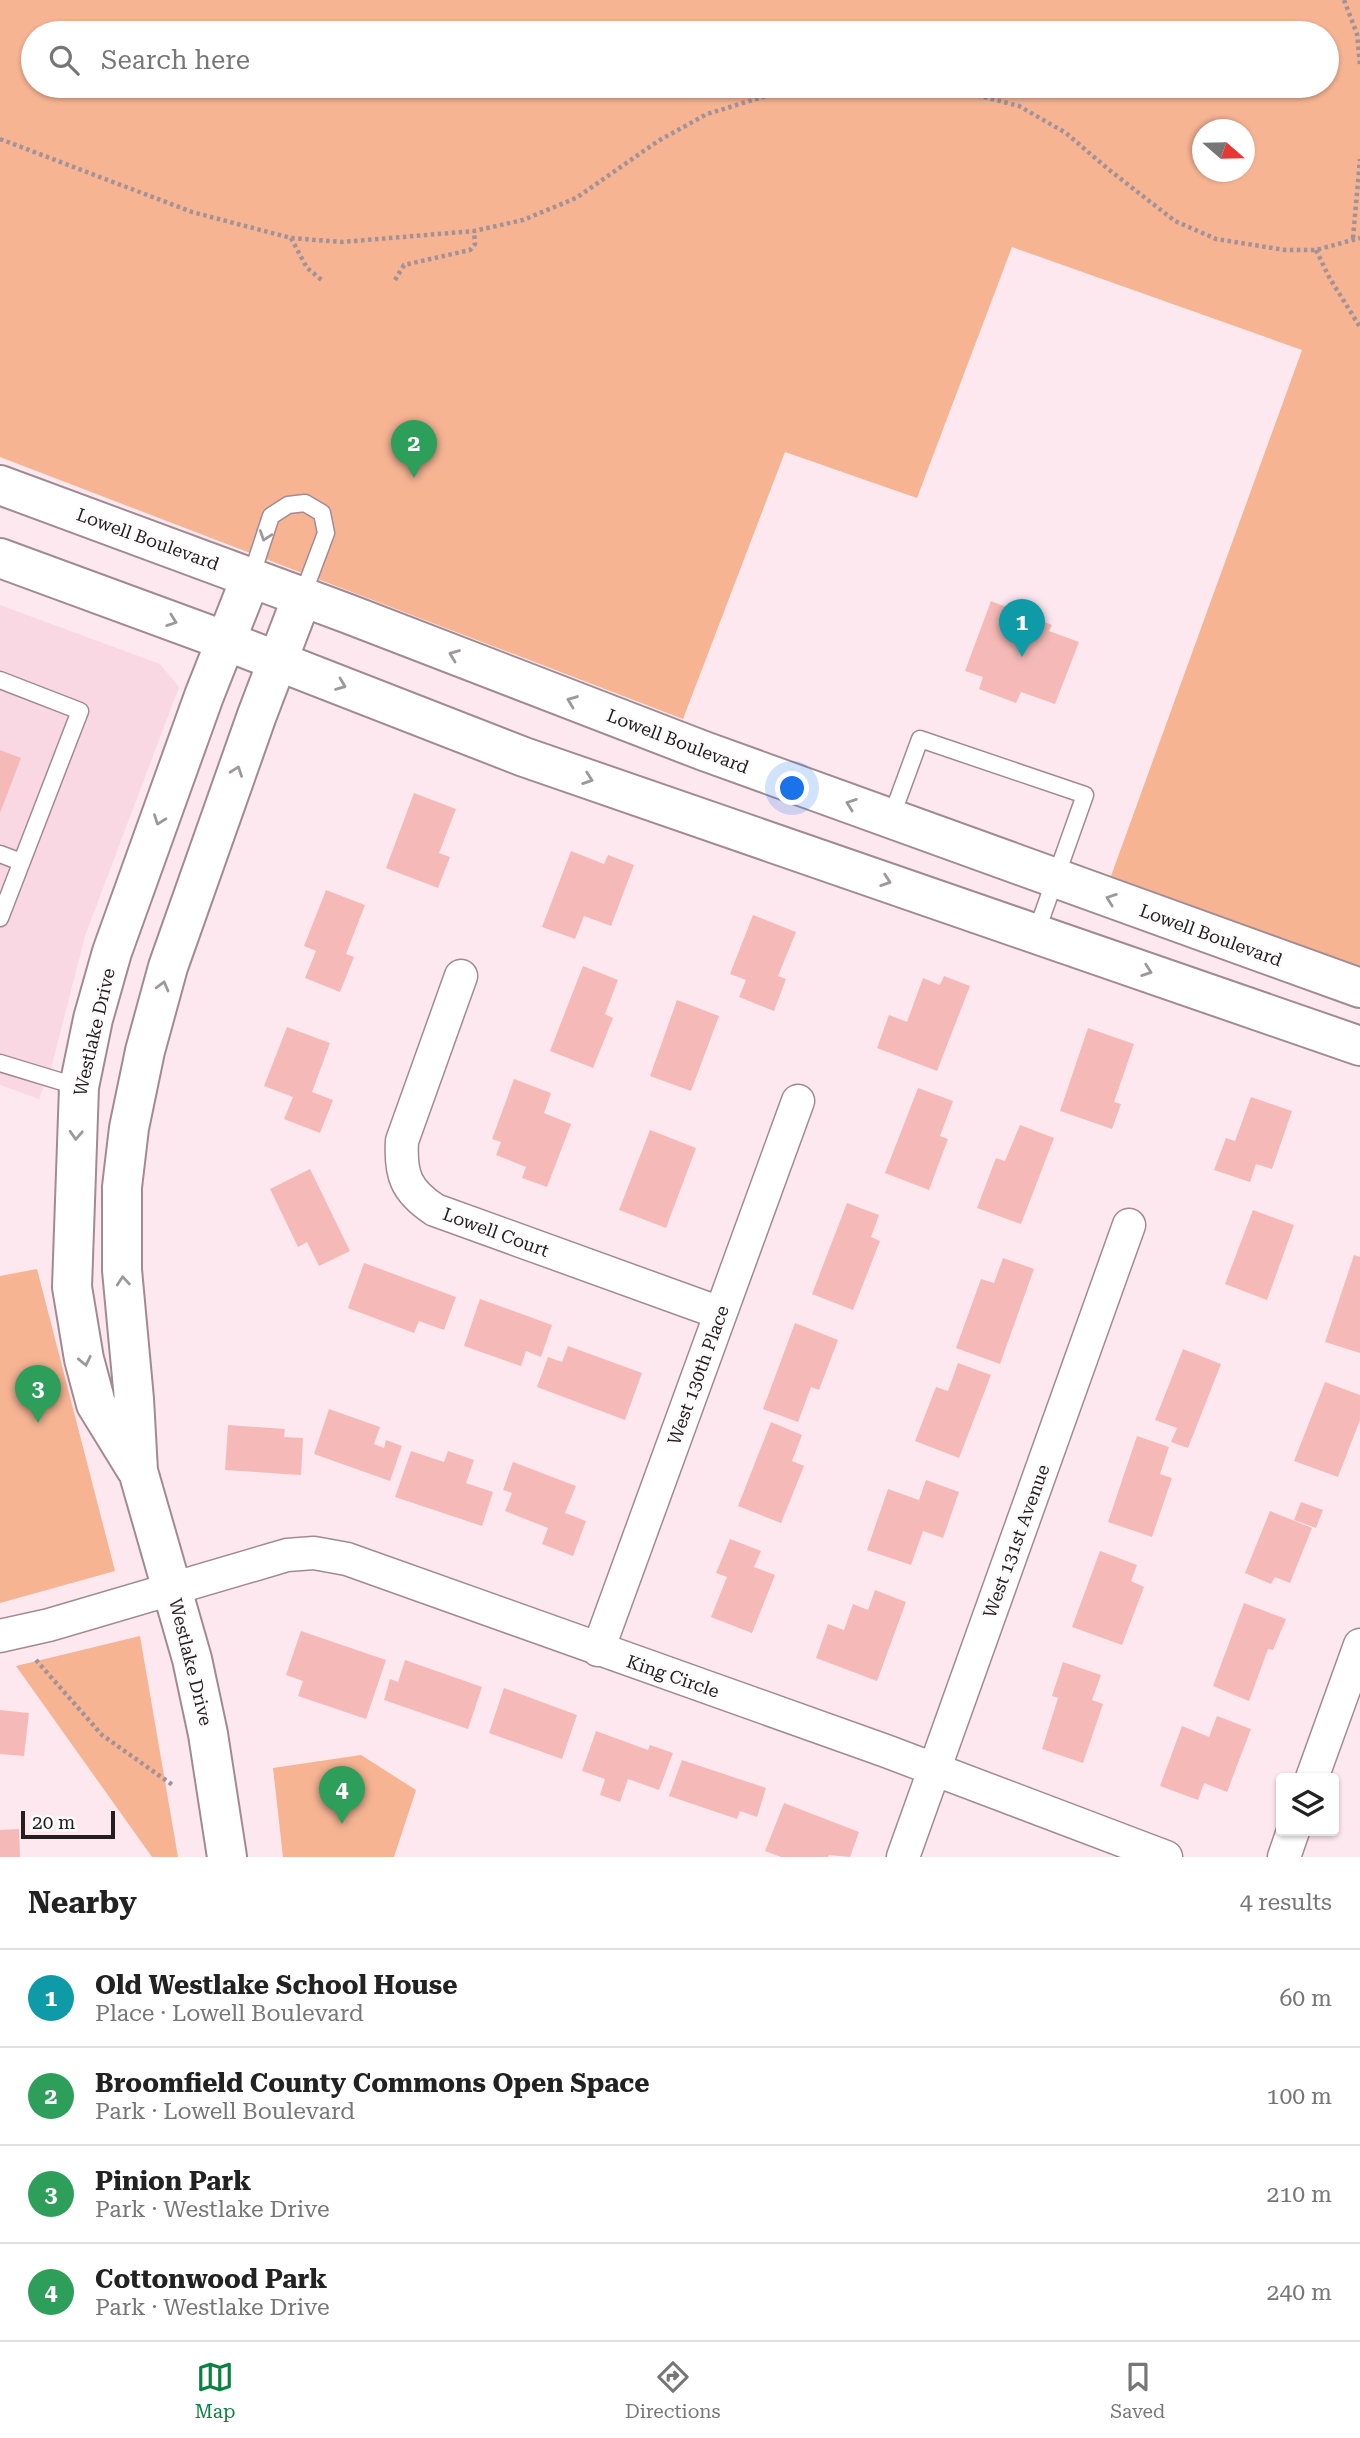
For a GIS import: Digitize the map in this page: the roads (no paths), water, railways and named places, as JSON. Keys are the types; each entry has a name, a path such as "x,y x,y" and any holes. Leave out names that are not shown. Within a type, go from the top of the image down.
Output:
{"main road":[{"name":"Lowell Boulevard","path":"0,485 251,577 704,751 1360,988"},
{"path":"0,510 128,532"},
{"path":"0,558 226,641 524,757 1360,1046"},
{"name":"Westlake Drive","path":"138,1471 96,1404 72,1287 79,1087 93,1019 112,952 251,577"},
{"name":"Westlake Drive","path":"227,1857 208,1734 192,1659 138,1471 122,1270 122,1187 129,1128 145,1051 168,967 302,597"}],"street":[{"name":"Lowell Court","path":"461,976 402,1141 401,1162 408,1185 418,1198 435,1210 720,1313"},
{"name":"West 130th Place","path":"598,1650 798,1101"},
{"name":"West 131st Avenue","path":"903,1857 1129,1226"},
{"name":"King Circle","path":"0,1636 49,1625 287,1555 314,1553 347,1559 886,1751 1166,1857"},
{"path":"1314,1773 1360,1645"},
{"path":"1284,1857 1291,1836"}],"lane":[{"path":"251,577 271,516 288,505 305,503 321,513 326,533 302,597"},
{"path":"0,680 80,711 0,918"},
{"path":"891,818 920,739 1085,795 1036,933"},
{"path":"0,854 21,862"},
{"path":"0,1063 79,1087"}],"place":[{"name":"Broomfield County Commons Open Space","path":"414,478"},
{"name":"Old Westlake School House","path":"1022,657"},
{"name":"Pinion Park","path":"38,1423"},
{"name":"Cottonwood Park","path":"342,1824"}]}
